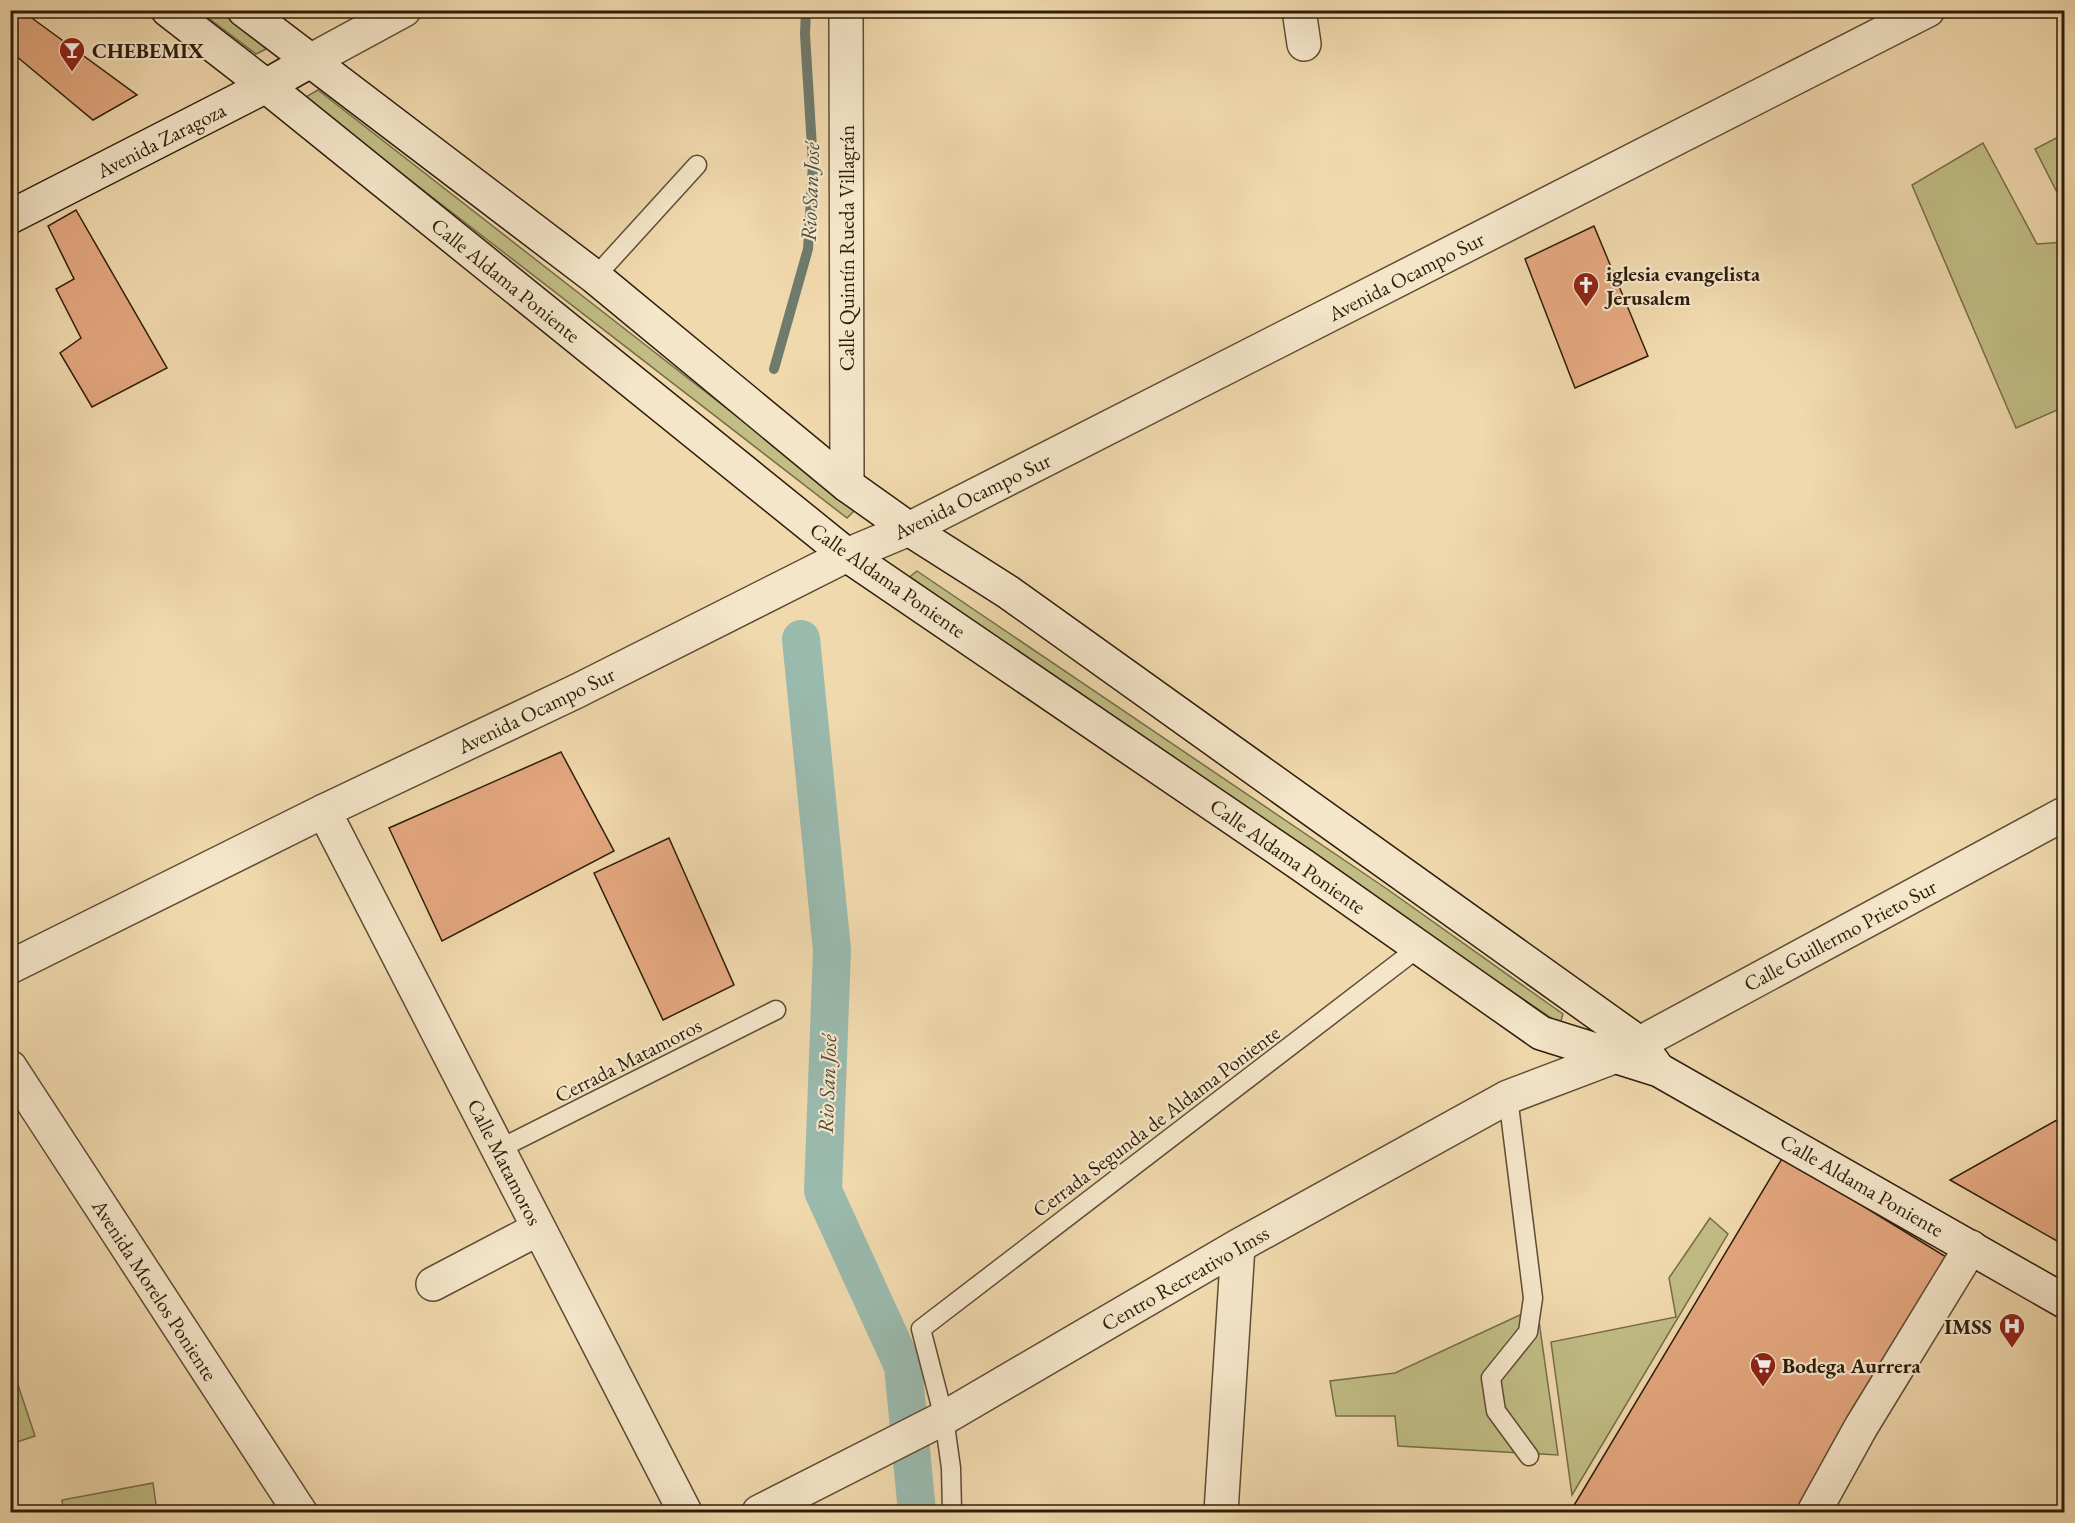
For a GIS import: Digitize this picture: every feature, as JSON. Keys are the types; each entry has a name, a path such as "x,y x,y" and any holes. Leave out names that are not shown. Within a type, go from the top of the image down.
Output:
{"street":[{"name":"Calle Aldama Poniente","path":"168,10 266,86 847,555 1302,865 1541,1033 1628,1050"},
{"name":"Calle Aldama Poniente","path":"244,10 595,277 847,485 909,529 1008,592 1628,1050 1659,1070 2064,1301"},
{"name":"Avenida Zaragoza","path":"10,217 266,86 405,10"},
{"name":"Calle Quintín Rueda Villagrán","path":"846,10 847,485"},
{"path":"1299,10 1304,44"},
{"name":"Avenida Ocampo Sur","path":"10,967 324,811 577,691 847,555 909,529 1928,10"},
{"name":"Calle Matamoros","path":"324,811 685,1512"},
{"name":"Calle Guillermo Prieto Sur","path":"1628,1050 2064,814"},
{"name":"Centro Recreativo Imss","path":"759,1512 937,1422 1238,1246 1508,1097 1628,1050"},
{"name":"Avenida Morelos Poniente","path":"10,1067 300,1512"},
{"path":"433,1284 538,1229"},
{"path":"1221,1512 1238,1246"},
{"path":"1814,1512 1861,1427 1971,1247"}],"lane":[{"path":"595,277 697,165"},
{"name":"Cerrada Segunda de Aldama Poniente","path":"937,1422 921,1329 1418,948"},
{"name":"Cerrada Matamoros","path":"500,1149 776,1010"},
{"path":"1508,1097 1533,1298 1528,1332 1491,1378 1496,1412 1529,1456"},
{"path":"937,1422 951,1468 952,1512"}],"shaded area":[{"path":"199,11 220,11 268,48 256,54"},
{"path":"318,90 856,509 847,518 304,98"},
{"path":"2064,134 2064,206 2035,149"},
{"path":"1983,143 2037,244 2064,242 2064,407 2016,428 1912,185"},
{"path":"917,571 1387,889 1563,1014 1560,1024 906,580"},
{"path":"1710,1218 1728,1234 1572,1495 1551,1342 1676,1317 1669,1278"},
{"path":"1537,1307 1558,1455 1398,1446 1395,1416 1336,1416 1330,1381 1395,1373"},
{"path":"11,1364 35,1436 10,1444"},
{"path":"153,1483 157,1512 64,1512 62,1500"}],"building":[{"name":"CHEBEMIX","path":"25,13 137,95 93,120 10,51 10,23"},
{"path":"76,210 167,368 92,407 60,353 81,338 56,289 74,279 48,226"},
{"name":"iglesia evangelista Jerusalem","path":"1594,226 1648,356 1575,388 1525,259"},
{"path":"561,752 614,851 442,941 389,828"},
{"path":"669,838 734,985 663,1020 594,873"},
{"path":"2064,1116 2064,1245 1950,1180"},
{"name":"Bodega Aurrera","path":"1783,1157 1956,1263 1804,1512 1570,1512"}],"waterway":[{"name":"Rio San José","path":"774,369 808,249 813,164 805,34 806,10"},
{"name":"Rio San José","path":"801,639 832,950 823,1191 903,1366 917,1512"}],"place":[{"name":"CHEBEMIX","path":"72,73"},
{"name":"iglesia evangelista Jerusalem","path":"1586,308"},
{"name":"IMSS","path":"2012,1349"},
{"name":"Bodega Aurrera","path":"1763,1388"}]}
